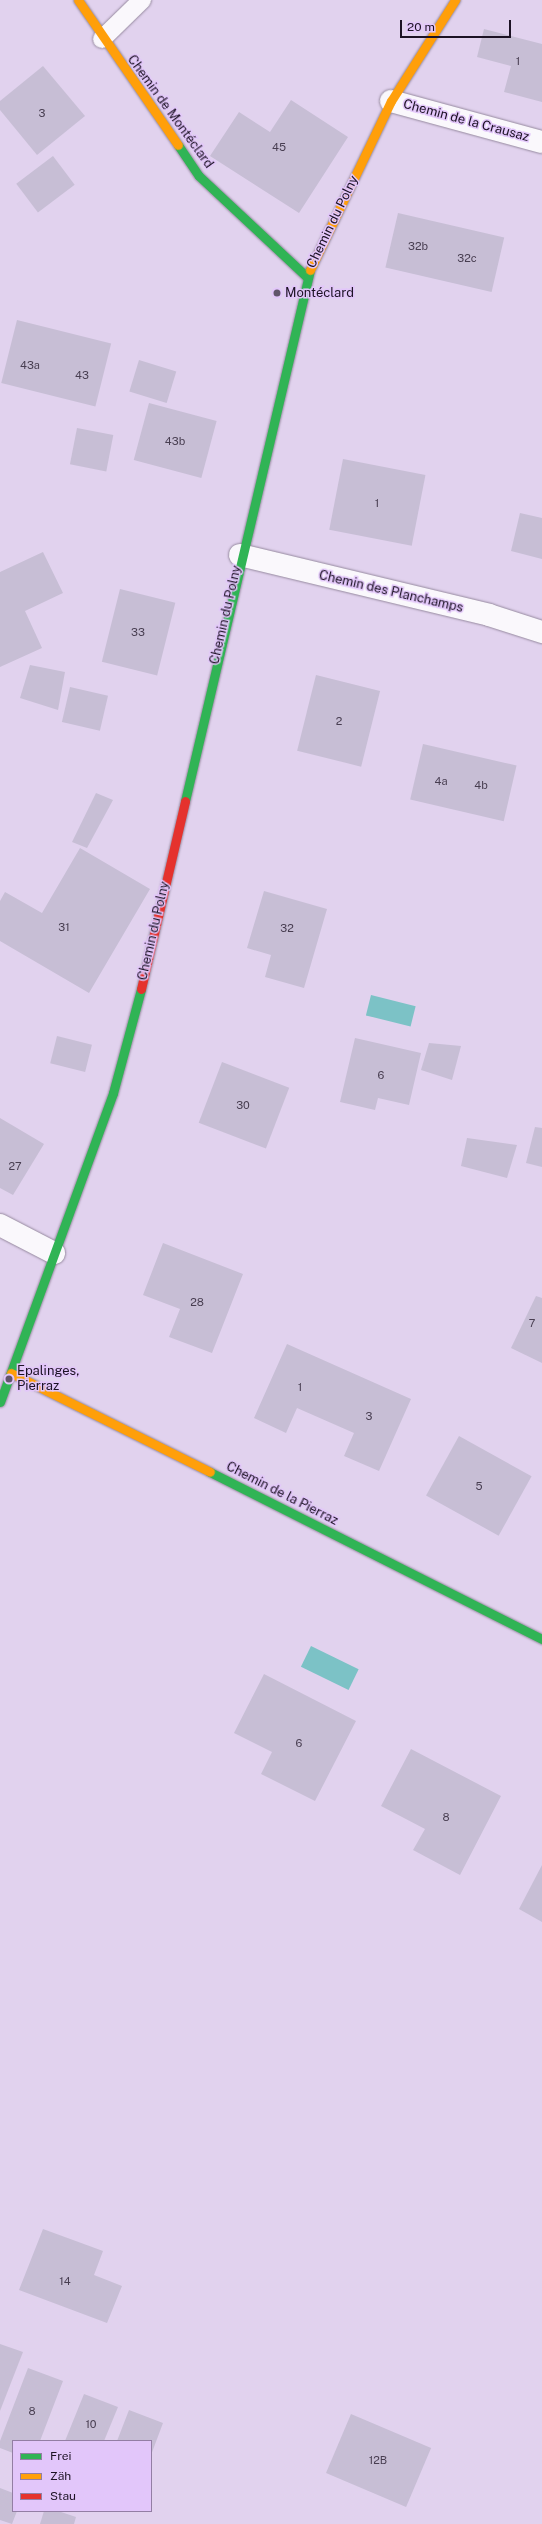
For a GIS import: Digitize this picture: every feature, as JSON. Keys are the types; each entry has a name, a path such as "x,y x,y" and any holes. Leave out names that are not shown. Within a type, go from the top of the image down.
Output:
{"street":[{"name":"Chemin de Montéclard","path":"78,0 102,39 199,176 307,277"},
{"name":"Chemin du Polny","path":"0,1402 113,1093 146,968 240,555 307,277 391,101 455,0"},
{"name":"Chemin de la Crausaz","path":"391,101 542,142"},
{"name":"Chemin des Planchamps","path":"240,555 489,615 542,632"},
{"path":"0,1225 54,1253"},
{"name":"Chemin de la Pierraz","path":"11,1373 542,1639"}],"lane":[{"path":"102,39 142,0"}],"shaded area":[{"path":"371,995 416,1006 411,1027 366,1015"},
{"path":"311,1646 359,1669 349,1690 301,1667"}],"building":[{"path":"484,29 542,44 542,102 504,92 511,66 477,57"},
{"path":"43,66 85,116 37,155 0,110 0,101"},
{"path":"291,100 348,137 299,213 210,156 239,112 270,132"},
{"path":"53,156 75,185 38,212 16,184"},
{"path":"398,213 504,238 492,292 385,268"},
{"path":"17,320 111,343 95,407 1,383"},
{"path":"139,360 176,371 167,403 129,392"},
{"path":"149,403 217,421 201,478 134,460"},
{"path":"77,428 113,435 106,471 70,464"},
{"path":"343,459 425,475 412,546 329,530"},
{"path":"520,513 542,518 542,559 511,551"},
{"path":"43,552 63,593 25,611 42,648 0,667 0,572"},
{"path":"120,589 175,603 157,676 102,662"},
{"path":"30,665 65,672 58,710 20,698"},
{"path":"316,675 380,691 361,767 297,751"},
{"path":"70,687 108,696 100,731 62,722"},
{"path":"423,744 517,766 504,821 410,800"},
{"path":"96,793 113,800 87,848 72,842"},
{"path":"80,848 150,889 89,993 0,941 0,901 5,892 42,913"},
{"path":"264,891 327,909 304,988 265,977 271,955 247,948"},
{"path":"57,1036 92,1045 85,1072 50,1063"},
{"path":"355,1038 421,1053 409,1105 378,1098 375,1110 340,1102"},
{"path":"429,1043 461,1046 452,1080 421,1070"},
{"path":"222,1062 289,1088 266,1148 199,1123"},
{"path":"0,1118 44,1144 13,1195 0,1188"},
{"path":"535,1127 542,1128 542,1167 526,1163"},
{"path":"467,1138 517,1145 507,1178 461,1166"},
{"path":"163,1243 243,1274 212,1353 169,1337 180,1309 143,1295"},
{"path":"536,1296 542,1298 542,1363 511,1348"},
{"path":"287,1344 411,1399 379,1471 344,1456 354,1433 297,1408 286,1433 254,1418"},
{"path":"459,1436 532,1476 499,1536 426,1495"},
{"path":"264,1674 356,1721 315,1801 261,1774 272,1752 234,1733"},
{"path":"411,1749 501,1796 460,1875 413,1850 425,1829 381,1806"},
{"path":"542,1865 542,1922 519,1909"},
{"path":"43,2229 103,2251 94,2275 122,2286 107,2323 19,2290"},
{"path":"0,2344 23,2352 0,2411"},
{"path":"28,2368 63,2381 40,2440 12,2440 12,2453 0,2448 0,2441"},
{"path":"84,2394 118,2407 104,2440 65,2440"},
{"path":"129,2410 163,2423 152,2452 152,2440 117,2440"},
{"path":"351,2414 431,2448 406,2507 326,2473"},
{"path":"0,2488 12,2493 12,2512 17,2512 12,2524 0,2520"},
{"path":"44,2512 61,2512 76,2517 74,2524 40,2524"}],"traffic: fast":[{"path":"178,145 199,176 307,277"},
{"path":"185,801 310,270"},
{"path":"0,1402 113,1093 141,989"},
{"path":"210,1472 542,1639"}],"traffic: slow":[{"path":"78,0 178,145"},
{"path":"310,270 391,101 455,0"},
{"path":"11,1373 210,1472"}],"traffic: jam":[{"path":"141,989 185,801"}],"place":[{"name":"Montéclard","path":"277,293"},
{"name":"Epalinges, Pierraz","path":"9,1379"}]}
